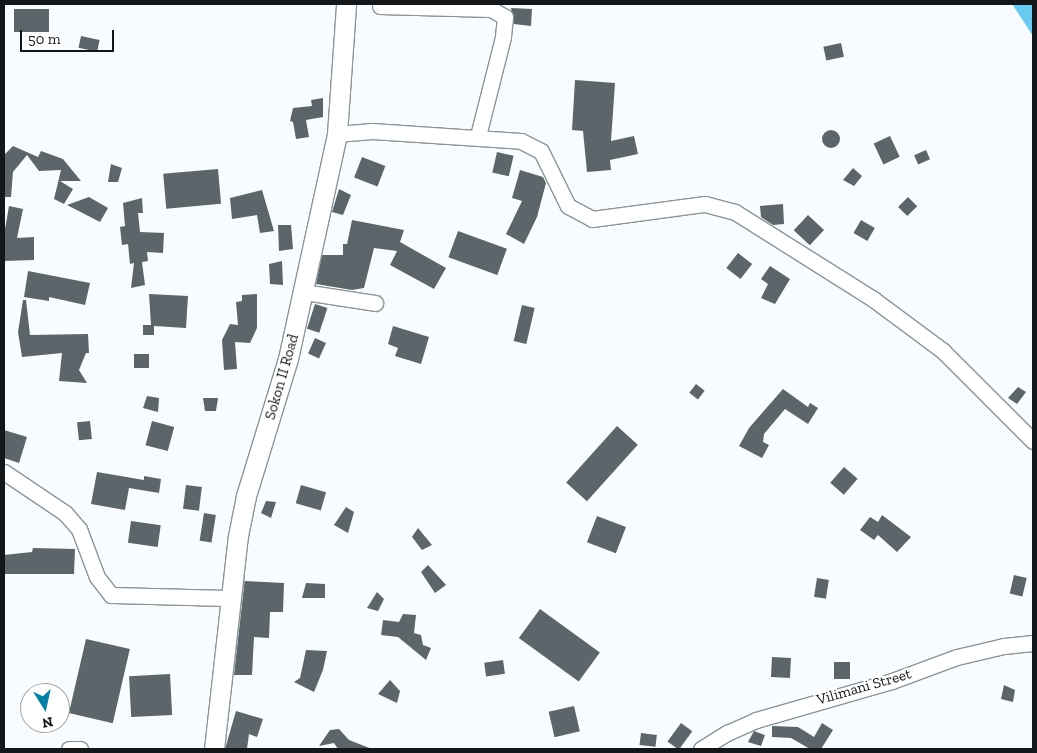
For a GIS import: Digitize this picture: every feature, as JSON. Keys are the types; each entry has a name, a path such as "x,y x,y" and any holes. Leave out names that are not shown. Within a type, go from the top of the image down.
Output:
{"street":[{"name":"Sokon II Road","path":"214,749 228,598 246,496 288,359 337,134 346,4"},
{"path":"380,6 491,8 504,17 503,37 478,136"},
{"path":"337,134 372,131 521,140 535,146 546,158 568,206 578,214 592,219 705,204 735,212 873,299 943,351 1033,441"},
{"path":"304,292 375,303"},
{"path":"4,472 65,514 79,529 98,577 111,594 228,598"},
{"name":"Vilimani Street","path":"701,749 727,733 756,720 882,684 957,657 1004,646 1033,643"},
{"path":"69,749 80,749"}],"shaded area":[{"path":"1012,4 1033,4 1033,36"}],"building":[{"path":"511,8 532,9 531,26 514,24"},
{"path":"14,9 49,9 49,32 14,32"},
{"path":"81,36 100,40 97,52 79,48"},
{"path":"841,43 844,57 826,60 823,47"},
{"path":"575,80 615,83 611,141 634,136 638,154 610,160 611,170 587,172 583,131 572,130"},
{"path":"323,98 323,117 306,120 309,137 296,139 293,122 290,121 293,108 312,106 311,100"},
{"path":"827,130 835,130 840,135 838,146 827,148 822,143 822,135"},
{"path":"890,136 900,157 883,164 874,144"},
{"path":"13,146 38,157 41,151 63,159 81,181 60,181 73,189 64,204 54,199 61,170 39,171 27,155 13,172 11,197 4,197 4,155"},
{"path":"926,150 930,159 918,164 914,155"},
{"path":"497,152 514,156 509,176 492,172"},
{"path":"362,157 385,166 377,186 354,178"},
{"path":"111,164 122,168 118,182 108,182"},
{"path":"853,168 862,176 854,186 843,180"},
{"path":"218,169 221,204 166,209 163,174"},
{"path":"520,170 543,177 546,183 537,217 524,244 506,234 522,201 512,198"},
{"path":"339,189 351,195 343,215 332,212"},
{"path":"262,190 274,231 260,233 257,215 232,219 230,198"},
{"path":"89,197 108,208 100,222 67,205"},
{"path":"908,197 917,206 907,216 898,207"},
{"path":"142,198 143,213 138,213 140,232 164,233 163,253 147,252 148,261 142,262 145,285 131,288 134,263 130,264 128,244 122,245 120,227 125,226 123,203"},
{"path":"783,204 784,224 773,225 761,217 760,206"},
{"path":"9,206 23,209 17,238 34,237 34,260 4,261 4,235"},
{"path":"808,215 824,230 810,245 794,230"},
{"path":"352,220 404,230 400,242 446,268 434,289 390,265 397,251 374,248 364,288 352,290 316,284 322,255 343,255 343,244 347,244"},
{"path":"861,220 875,228 867,241 854,233"},
{"path":"278,225 291,225 293,249 279,251"},
{"path":"458,231 507,249 497,275 448,257"},
{"path":"738,253 752,264 740,279 726,268"},
{"path":"282,261 283,285 270,284 269,264"},
{"path":"770,266 790,279 775,304 761,298 768,284 761,279"},
{"path":"28,271 90,283 85,305 49,297 49,301 24,297"},
{"path":"149,294 188,296 186,328 154,326 154,335 143,335 143,325 151,325"},
{"path":"257,294 257,328 250,343 235,342 237,369 224,370 222,340 230,324 238,325 236,302 242,301 242,295"},
{"path":"23,300 26,300 30,335 88,334 89,353 86,353 79,370 87,383 59,381 62,353 22,357 18,332"},
{"path":"315,304 327,308 319,333 307,329"},
{"path":"522,305 535,308 526,344 514,341"},
{"path":"393,326 429,337 421,364 395,356 398,348 388,344"},
{"path":"315,338 326,343 319,358 308,354"},
{"path":"134,354 149,354 149,368 134,368"},
{"path":"696,384 705,391 698,399 689,393"},
{"path":"1018,387 1026,392 1017,404 1008,398"},
{"path":"783,389 808,407 810,403 818,408 808,424 785,409 764,434 763,442 769,445 762,458 739,446 749,428"},
{"path":"147,396 159,398 158,412 143,408"},
{"path":"203,398 218,398 216,411 205,411"},
{"path":"90,421 92,439 79,440 77,422"},
{"path":"152,421 174,427 168,451 146,445"},
{"path":"617,426 638,445 587,501 566,482"},
{"path":"4,430 27,437 19,463 4,458"},
{"path":"844,467 858,479 844,495 830,483"},
{"path":"97,472 144,480 144,476 161,479 159,493 129,488 125,510 91,504"},
{"path":"186,485 202,487 199,511 183,509"},
{"path":"301,485 326,492 321,510 296,503"},
{"path":"266,501 276,502 271,518 261,513"},
{"path":"346,507 354,512 348,533 334,525"},
{"path":"204,513 216,515 211,543 200,541"},
{"path":"882,515 911,537 897,552 878,535 874,540 860,530 870,517 878,522"},
{"path":"597,516 626,527 616,553 587,542"},
{"path":"131,521 161,525 158,547 128,543"},
{"path":"418,528 432,545 422,550 412,537"},
{"path":"33,548 75,549 74,574 4,574 4,555 32,552"},
{"path":"428,565 446,585 435,593 421,572"},
{"path":"1014,575 1027,578 1022,596 1010,594"},
{"path":"245,577 245,581 284,583 283,612 270,612 269,638 254,637 252,675 234,675"},
{"path":"817,578 829,580 826,599 814,597"},
{"path":"306,583 325,584 325,598 302,598"},
{"path":"377,592 384,599 378,611 367,608"},
{"path":"540,609 600,652 579,682 519,638"},
{"path":"403,614 416,615 414,633 421,635 423,645 431,648 426,660 398,637 381,635 383,620 399,622"},
{"path":"86,639 130,649 113,723 70,713"},
{"path":"306,650 327,651 323,670 314,692 294,682 300,678"},
{"path":"772,657 791,658 790,678 771,677"},
{"path":"503,660 505,674 486,677 484,663"},
{"path":"834,662 850,662 850,679 834,679"},
{"path":"170,674 172,715 131,717 129,676"},
{"path":"390,680 400,691 397,703 378,694"},
{"path":"1004,685 1015,690 1013,702 1001,699"},
{"path":"574,706 580,731 555,737 549,712"},
{"path":"236,711 263,719 257,737 249,734 247,749 225,749"},
{"path":"681,723 692,731 679,749 667,742"},
{"path":"822,723 833,730 821,749 810,749 791,738 772,737 772,726 798,727 814,737"},
{"path":"339,729 349,740 372,749 338,749 334,743 319,746 330,730"},
{"path":"754,731 765,735 761,746 748,742"},
{"path":"641,733 657,735 655,747 640,745"}]}
